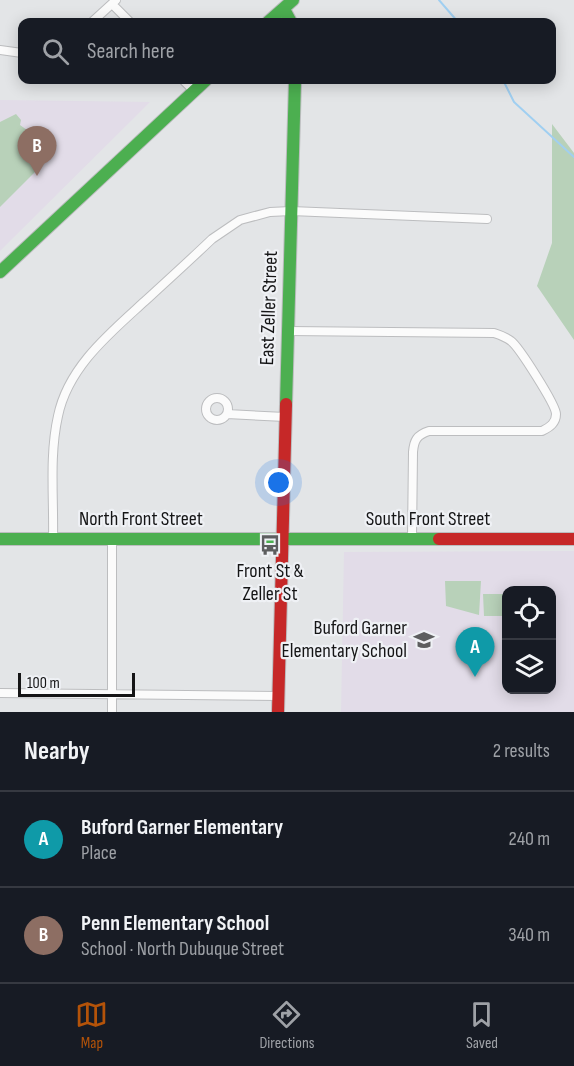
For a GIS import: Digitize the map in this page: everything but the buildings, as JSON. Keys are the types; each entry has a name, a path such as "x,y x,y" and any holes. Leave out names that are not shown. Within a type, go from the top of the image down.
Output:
{"street":[{"path":"273,18 293,0"},
{"path":"96,18 114,2 127,18"},
{"path":"284,9 289,18"},
{"path":"0,50 18,52"},
{"path":"187,84 194,91"},
{"path":"0,272 202,84"},
{"name":"East Zeller Street","path":"278,712 295,84"},
{"path":"53,539 58,416 64,397 84,361 128,317 229,226 256,214 291,211 488,219"},
{"path":"288,331 494,333 505,337 516,347 553,404 556,410 554,423 542,431 429,431 416,438 413,443 412,538"},
{"path":"227,414 285,417"},
{"name":"North Front Street","path":"0,539 282,538"},
{"name":"South Front Street","path":"282,538 574,539"},
{"path":"112,539 112,712"},
{"path":"0,693 278,696"}],"shaded area":[{"path":"0,100 150,102 0,251"},
{"name":"Buford Garner Elementary School","path":"574,551 574,712 341,712 344,552"}],"green space":[{"path":"16,114 21,120 20,125 33,136 46,161 0,207 0,122"},
{"path":"552,124 574,153 574,340 537,286 552,243"},
{"path":"445,581 481,581 479,615 446,606"},
{"path":"483,594 502,594 502,616 484,616"}],"waterway":[{"path":"439,0 455,18"},
{"path":"505,84 514,102 574,157"}],"traffic: fast":[{"path":"273,18 293,0"},
{"path":"284,9 289,18"},
{"path":"0,272 202,84"},
{"path":"286,404 295,84"},
{"path":"0,539 439,539"}],"traffic: jam":[{"path":"278,712 286,404"},
{"path":"439,539 574,539"}],"place":[{"name":"Penn Elementary School","path":"37,176"},
{"name":"Front St & Zeller St","path":"270,545"},
{"name":"Buford Garner Elementary School","path":"424,640"},
{"name":"Buford Garner Elementary","path":"475,677"}]}
